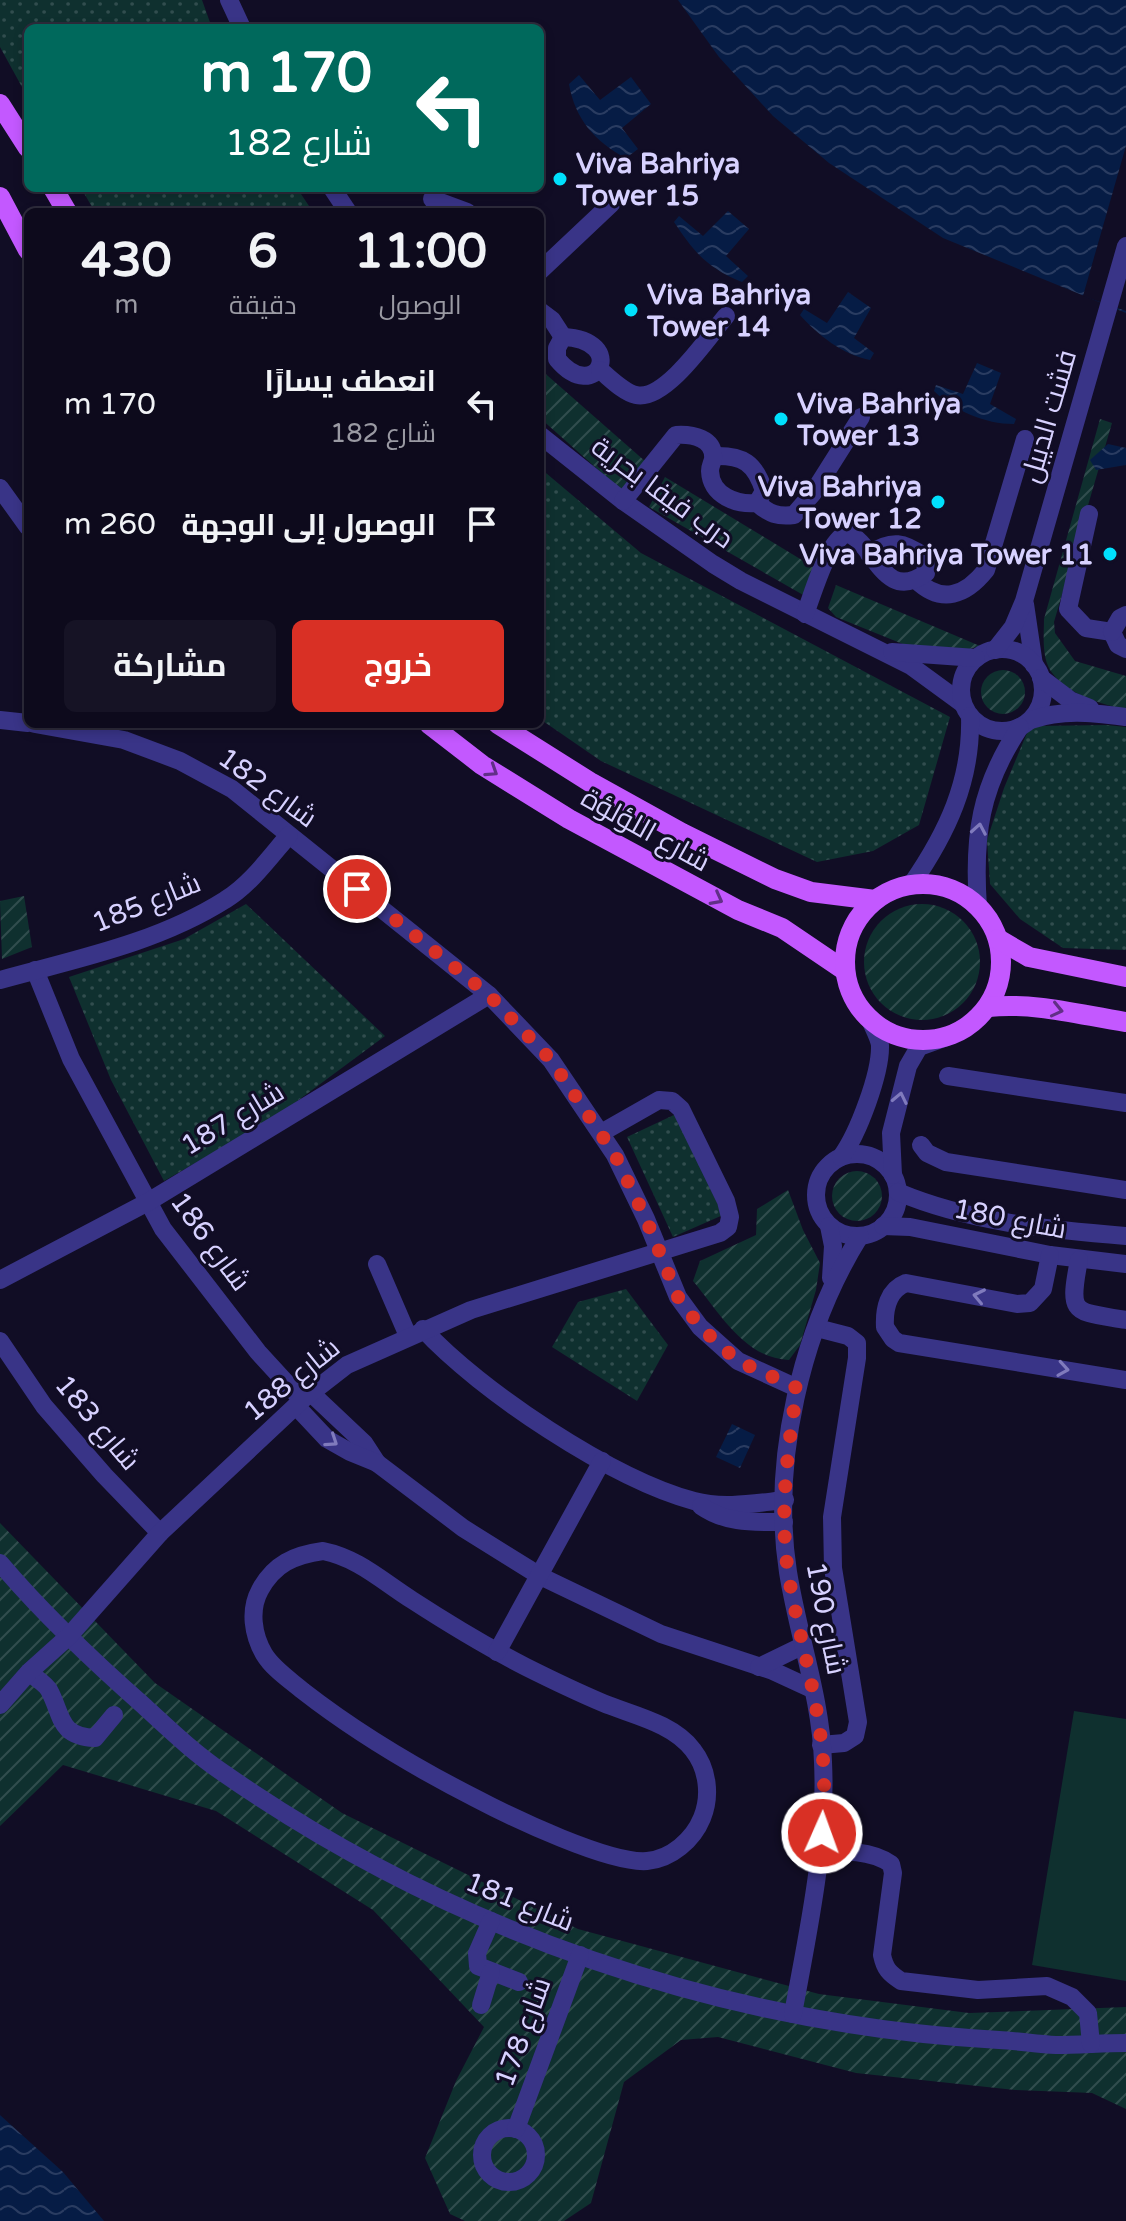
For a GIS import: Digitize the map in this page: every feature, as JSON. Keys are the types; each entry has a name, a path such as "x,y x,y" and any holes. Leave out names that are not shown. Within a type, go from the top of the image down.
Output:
{"main road":[{"path":"0,104 24,142"},
{"path":"0,197 24,242"},
{"name":"شارع اللؤلؤة","path":"434,728 482,765 569,819 738,910 782,928 844,970"},
{"name":"شارع اللؤلؤة","path":"504,728 603,790 775,879 811,892 875,900"},
{"path":"929,884 964,895 990,921 998,939 1001,974 988,1007 976,1021 944,1038 918,1041 893,1035 871,1022 848,990 844,950 860,914 892,890 911,885 929,884"},
{"path":"998,939 1029,957 1126,977"},
{"path":"988,1007 1013,1004 1043,1007 1126,1022"}],"street":[{"path":"229,0 240,24"},
{"path":"432,200 455,208"},
{"path":"544,267 611,204"},
{"name":"فشت الديبل","path":"995,650 1013,627 1024,601 1126,246"},
{"path":"544,314 563,337 588,341 599,353 602,362 600,370 592,375 577,375 566,370 557,359 557,348 563,337"},
{"path":"600,370 638,396 650,393 669,384 726,316"},
{"path":"623,501 676,435 690,434 700,437 709,445 714,456 710,470 720,494 735,502 757,503 767,512 781,517 794,515 803,508 861,417"},
{"name":"درب فيفا بحرية","path":"544,438 623,501 722,570 805,614 886,651 930,677 967,710"},
{"path":"916,580 923,588 943,594 960,593 974,586 986,570 1025,439"},
{"path":"714,456 738,458 757,471 764,491 757,503"},
{"path":"0,488 24,521"},
{"path":"1089,514 1068,609 1086,628 1112,632"},
{"path":"805,614 829,549 837,537 847,533 854,536 877,567 889,575 902,581 916,580 926,573 925,557 908,545 889,544 869,554"},
{"name":"فشت الديبل","path":"1024,601 1038,672"},
{"path":"1112,632 1120,618 1126,615"},
{"path":"1112,632 1118,645 1126,649"},
{"path":"911,885 938,845 967,766 971,740 962,679 976,658 995,650 1017,652 1070,700 1117,716"},
{"name":"درب فيفا بحرية","path":"886,651 976,658"},
{"path":"978,907 975,862 978,826 1004,751 1042,700 1038,672"},
{"path":"967,710 980,725 1006,731 1052,713 1117,716"},
{"path":"0,720 24,723"},
{"name":"شارع 182","path":"80,728 125,732 232,789 489,995 551,1060 601,1133 632,1187 678,1297 700,1327 738,1361 797,1388"},
{"name":"شارع 185","path":"0,980 175,927 227,899 289,835"},
{"name":"شارع 186","path":"35,970 71,1059 163,1229 258,1352 303,1400 364,1443 377,1463 463,1528 540,1576 661,1634 787,1676 812,1689"},
{"name":"شارع 187","path":"0,1280 148,1202 489,995"},
{"path":"871,1022 880,1045 854,1140 841,1157 829,1164 821,1174 816,1188 820,1215 829,1226 849,1235 872,1233 883,1226 896,1205 891,1133 908,1066 919,1047 944,1038"},
{"path":"948,1076 1126,1103"},
{"name":"شارع 188","path":"0,1705 29,1672 69,1636 160,1533 303,1400 347,1365 471,1310 659,1253 720,1233 728,1227 730,1217 726,1201 681,1109 672,1101 659,1100 601,1133"},
{"path":"921,1145 927,1153 946,1162 1126,1190"},
{"path":"841,1157 866,1155 886,1166 895,1184"},
{"name":"شارع 180","path":"895,1184 916,1200 1015,1224 1126,1236"},
{"name":"شارع 190","path":"829,1226 833,1246 831,1285"},
{"name":"شارع 180","path":"883,1226 910,1227 1079,1260 1126,1264"},
{"name":"شارع 190","path":"793,2014 820,1852 823,1813 821,1745 788,1570 784,1522 788,1451 797,1388 831,1285 860,1236"},
{"path":"1050,1255 1040,1295 1024,1304 920,1284 899,1286 893,1290 887,1303 884,1320 888,1334 899,1343 1126,1380"},
{"path":"1079,1260 1072,1295 1078,1309 1084,1313 1126,1320"},
{"path":"377,1264 416,1332 518,1407 602,1461 727,1519 784,1522"},
{"path":"817,1328 848,1336 857,1343 832,1517 833,1568 858,1722 855,1736 844,1743 821,1745"},
{"name":"شارع 183","path":"0,1341 44,1406 160,1533"},
{"path":"497,1652 602,1461"},
{"path":"695,1502 725,1504 785,1500"},
{"path":"323,1551 344,1555 497,1652 578,1692 660,1725 678,1735 693,1749 703,1767 707,1798 698,1827 685,1843 667,1855 647,1861 616,1858 492,1807 418,1767 356,1729 279,1671 265,1656 256,1637 253,1616 257,1595 267,1577 283,1563 302,1554 323,1551"},
{"name":"شارع 181","path":"0,1563 33,1602 85,1654 222,1772 396,1878 491,1921 580,1955 702,1994 793,2014 942,2037 1056,2045 1126,2043"},
{"path":"759,1667 802,1646"},
{"path":"29,1672 48,1688 61,1722 78,1737 95,1738 114,1715"},
{"path":"820,1852 864,1854 881,1857 891,1864 893,1873 882,1955 884,1968 892,1975 901,1981 978,1990 1047,1986 1072,1997 1088,2013 1091,2044"},
{"path":"491,1921 477,1958 478,1966 519,1982"},
{"name":"شارع 178","path":"516,2129 580,1955"},
{"path":"481,2005 491,1972"}],"green space":[{"path":"0,0 202,0 211,24 24,24 24,91 0,47"},
{"path":"83,192 300,192 310,208 93,208"},
{"path":"544,373 646,462 621,490 544,422"},
{"path":"1100,419 1112,423 1054,622 1055,633 1075,661 1126,676 1126,710 1097,702 1068,688 1049,668 1044,648 1044,619"},
{"path":"544,471 641,553 950,717 919,825 873,851 817,862 601,761 544,722"},
{"path":"665,477 820,571 805,596 649,507"},
{"path":"836,585 980,646 956,653 920,651 836,617 828,608"},
{"path":"1003,670 1018,677 1025,692 1018,707 1003,714 988,707 981,692 988,677"},
{"path":"1034,726 1126,727 1126,950 1063,948 1020,919 990,884 987,840 1004,788 1027,733"},
{"path":"24,896 32,947 2,959 0,901"},
{"path":"246,904 385,1036 277,1116 164,1181 111,1080 69,977 184,939"},
{"path":"922,904 944,908 963,921 976,940 980,962 976,984 963,1003 944,1016 922,1020 900,1016 881,1003 868,984 864,962 868,940 881,921 900,908"},
{"path":"676,1114 723,1215 673,1237 627,1137"},
{"path":"857,1171 875,1178 882,1196 875,1214 857,1221 839,1214 832,1196 839,1178"},
{"path":"788,1190 820,1263 816,1290 800,1345 789,1360 773,1357 746,1343 723,1320 693,1281 700,1261 756,1235 757,1209"},
{"path":"626,1289 668,1345 637,1401 552,1347 578,1302"},
{"path":"0,1523 155,1683 342,1813 578,1929 819,1994 969,2013 1126,2007 1126,2109 1092,2093 1015,2090 856,2073 718,2037 681,2040 624,2082 591,2203 564,2221 465,2221 450,2214 425,2158 456,2081 484,2027 373,1910 216,1811 63,1765 0,1826"},
{"path":"1074,1711 1126,1719 1126,1981 1032,1965"}],"water":[{"path":"678,0 1126,0 1126,313 943,238 829,163 773,116 719,57"},
{"path":"579,75 600,100 631,77 651,104 622,128 638,149 626,158 605,145 581,119 569,84"},
{"path":"728,211 749,229 726,256 748,276 742,282 719,271 702,258 674,222 679,216 703,236"},
{"path":"848,292 871,308 854,338 874,353 870,360 832,343 800,315 804,309 827,323"},
{"path":"977,363 1001,373 990,404 1016,419 1014,424 992,422 971,415 951,405 934,391 936,385 963,394"},
{"path":"1108,444 1126,448 1126,465 1096,470 1090,460"},
{"path":"732,1424 755,1435 740,1468 716,1457"},
{"path":"0,2115 63,2172 104,2221 0,2221"}],"pier":[{"path":"1126,146 1126,311 1083,296"}],"place":[{"name":"Viva Bahriya Tower 15","path":"560,179"},
{"name":"Viva Bahriya Tower 14","path":"631,310"},
{"name":"Viva Bahriya Tower 13","path":"781,419"},
{"name":"Viva Bahriya Tower 12","path":"938,502"},
{"name":"Viva Bahriya Tower 11","path":"1110,554"}],"route":[{"path":"357,889 489,995 551,1060 615,1155 632,1187 678,1297 700,1327 738,1361 797,1388 788,1451 784,1522 788,1570 823,1760 822,1833"}]}
